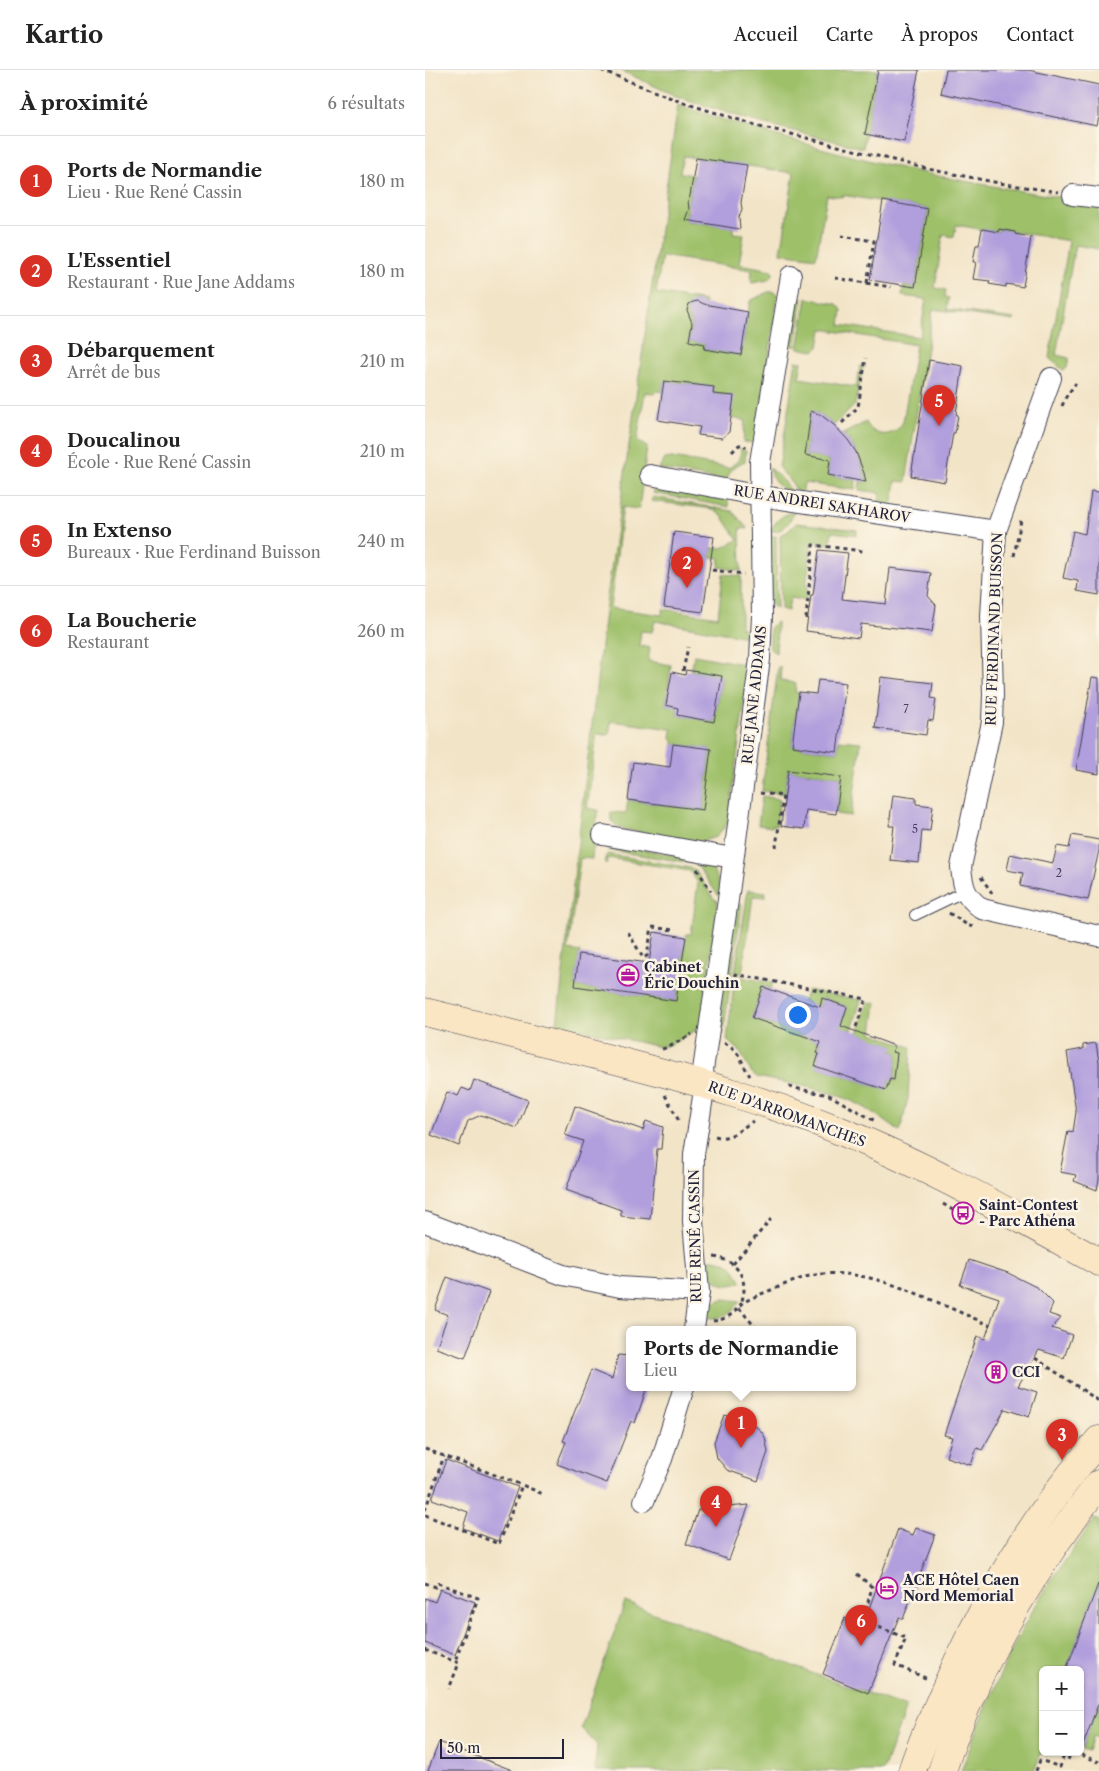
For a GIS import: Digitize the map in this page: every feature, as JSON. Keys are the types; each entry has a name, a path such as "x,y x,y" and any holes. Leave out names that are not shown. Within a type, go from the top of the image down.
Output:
{"main road":[{"name":"RUE D'ARROMANCHES","path":"425,1012 705,1084 764,1102 842,1131 898,1155 972,1192 1099,1262"},
{"path":"912,1771 966,1641 997,1583 1025,1537 1057,1492 1099,1440"},
{"path":"942,1771 967,1705 986,1663 1018,1602 1052,1547 1099,1484"}],"street":[{"path":"1073,195 1099,198"},
{"name":"RUE JANE ADDAMS","path":"705,1084 703,1070 760,659 762,577 760,462 791,276"},
{"name":"RUE FERDINAND BUISSON","path":"965,891 961,867 992,722 991,616 995,531 1051,378"},
{"name":"RUE ANDREI SAKHAROV","path":"650,476 761,496 995,531"},
{"path":"603,835 733,858"},
{"path":"965,891 973,902 982,909 1099,936"},
{"name":"RUE RENÉ CASSIN","path":"694,1326 699,1292 693,1221 694,1154 705,1084"},
{"path":"425,1222 563,1275 620,1287 699,1292"},
{"path":"644,1501 661,1459 683,1391"}],"lane":[{"path":"915,915 965,891"}],"path":[{"path":"601,70 681,102 752,124 928,169 1073,195"},
{"path":"841,236 873,241 867,283"},
{"path":"835,278 891,287"},
{"path":"842,423 858,407 866,358"},
{"path":"1013,562 1020,521"},
{"path":"806,619 813,545 863,551"},
{"path":"712,570 762,577"},
{"path":"683,671 688,647"},
{"path":"759,793 783,796 775,847"},
{"path":"979,873 997,899"},
{"path":"936,905 969,926"},
{"path":"628,932 643,958 647,956 651,927 673,930"},
{"path":"733,974 866,999 856,1027"},
{"path":"661,1049 669,1047 693,1033 697,1034"},
{"path":"723,1043 734,1047 749,1074 755,1080"},
{"path":"661,1090 685,1128"},
{"path":"713,1135 724,1138 729,1137 759,1117"},
{"path":"733,1264 771,1219"},
{"path":"741,1303 808,1276 825,1273 852,1274 929,1298 990,1325"},
{"path":"739,1308 754,1326"},
{"path":"1035,1358 1099,1401"},
{"path":"425,1449 543,1494"},
{"path":"425,1510 444,1456"},
{"path":"425,1515 499,1544 522,1485"},
{"path":"857,1574 872,1587 863,1621 906,1638 895,1665 931,1680"},
{"path":"425,1583 436,1587 438,1582 479,1598 455,1661"},
{"path":"425,1650 459,1663 449,1689"},
{"path":"1036,1771 1040,1760 1060,1767 1063,1758 1068,1760 1070,1756"},
{"path":"1083,1756 1099,1762"}],"green space":[{"path":"620,70 878,70 863,148 753,121 676,96"},
{"path":"678,105 757,130 876,162 957,180 1099,203 1099,249 1075,245 1056,355 1069,358 1067,368 1063,370 1049,358 1069,241 999,229 998,232 956,225 954,237 943,235 935,288 946,290 945,297 949,298 947,309 1014,319 1014,321 933,309 906,482 896,481 892,507 879,504 880,493 859,490 860,481 866,482 863,469 855,450 843,434 866,422 870,428 879,434 889,434 899,427 903,422 916,345 822,329 819,347 813,351 798,348 807,298 837,304 842,310 840,325 920,337 926,299 902,296 904,286 915,287 928,209 842,195 842,197 827,195 816,258 781,253 794,173 683,156 680,173 693,175 687,221 733,227 733,233 744,234 739,264 772,270 773,275 768,280 752,283 752,270 662,256 656,293 705,301 704,306 696,302 688,307 687,314 692,323 689,341 701,343 705,341 704,349 741,355 750,301 768,292 775,292 778,296 756,443 743,442 745,420 731,418 733,396 713,394 714,387 664,381 662,392 656,391 655,394 645,392 637,441 647,447 639,509 623,507 610,608 662,615 663,609 718,617 723,574 741,576 741,628 747,629 747,637 655,621 652,632 641,631 639,646 650,648 648,661 671,665 666,705 673,707 679,703 677,715 714,722 722,677 691,671 694,655 743,664 749,667 728,823 716,837 700,842 622,829 616,826 611,815 611,812 626,813 628,800 703,810 711,749 673,744 674,740 671,739 672,729 611,721 609,735 597,733 587,808 598,810 592,859 580,858 568,950 580,952 575,986 676,1001 686,934 691,934 698,883 690,871 608,858 607,864 605,864 607,854 691,868 695,870 714,899 718,901 701,1029 671,1044 660,1047 557,1024 605,612"},
{"path":"803,298 795,347 788,341 790,332 795,333 797,319 792,317 797,300"},
{"path":"796,361 802,362 799,378 856,387 860,366 863,367 855,405 834,425 821,415 811,411 805,455 830,460 828,475 856,480 855,490 804,483 802,494 798,494 792,483 779,468"},
{"path":"741,448 746,451 745,461 733,468 727,481 659,469 665,459 672,458 729,468 740,459"},
{"path":"769,468 784,481 791,491 776,483"},
{"path":"655,488 727,497 729,507 653,493"},
{"path":"653,497 732,511 748,529 740,528 741,571 719,567 720,558 711,557 712,548 722,548 738,540 723,517 713,509 651,501"},
{"path":"794,512 782,529 770,531 780,518"},
{"path":"796,523 857,530 857,535 832,532 830,544 812,542 806,600 790,598 788,611 781,609 780,535 787,532"},
{"path":"769,536 776,536 777,609 771,605"},
{"path":"777,622 776,653 770,649 770,627"},
{"path":"778,667 781,668 780,681 796,683 795,692 799,693 792,746 837,752 839,740 861,742 851,816 836,814 841,777 788,770 785,794 762,791"},
{"path":"762,796 780,799 776,826 758,825"},
{"path":"613,844 703,861 716,877 720,896 698,867 692,863 608,850"},
{"path":"748,890 766,892 765,897 753,896 742,974 735,973"},
{"path":"734,903 742,904 723,1034 719,1035 718,1034"},
{"path":"735,976 773,983 770,989 763,987 754,1010 753,1018 821,1042 817,1053 819,1054 816,1066 886,1090 890,1079 894,1080 897,1053 892,1052 894,1046 858,1033 868,1002 876,1003 872,1033 911,1047 908,1098 900,1132 878,1116 843,1097 757,1077 751,1072 739,1050 727,1040"},
{"path":"807,990 861,1000 852,1030 840,1027 847,1007 823,998 820,1007 803,1001"},
{"path":"704,1260 720,1260 729,1264 741,1282 728,1285 717,1282 712,1278 706,1267"},
{"path":"723,1299 740,1301 733,1310 724,1316 709,1318 703,1316 711,1305"},
{"path":"1095,1519 1099,1521 1099,1600 1093,1598 1068,1666 1039,1666 1040,1756 1034,1771 961,1771 991,1696 1025,1624"},
{"path":"625,1602 906,1707 883,1771 595,1771 597,1745 581,1728"},
{"path":"1099,1702 1099,1738 1093,1736 1088,1751 1084,1750 1084,1743"}],"building":[{"path":"878,70 919,70 904,142 865,134"},
{"path":"946,70 1028,70 1099,85 1099,116 1097,126 941,93"},
{"path":"696,158 747,165 741,203 742,209 739,217 740,229 685,220 689,209 688,201"},
{"path":"883,201 928,209 915,287 870,280"},
{"path":"982,229 998,232 999,229 1031,237 1023,287 1006,284 1006,287 989,284 990,281 973,279 976,245 979,245"},
{"path":"698,301 704,304 748,312 741,355 704,349 705,344 689,341 692,323 687,310 689,304"},
{"path":"929,360 963,366 956,414 958,415 945,482 911,476"},
{"path":"664,381 714,387 713,394 734,396 729,432 722,438 698,435 700,427 658,420"},
{"path":"811,411 821,415 834,425 848,440 856,452 866,482 828,475 830,460 805,455"},
{"path":"1091,491 1099,492 1099,595 1077,591 1078,581 1063,578 1073,531 1085,534"},
{"path":"674,532 714,537 703,612 664,607"},
{"path":"819,550 848,553 842,599 886,604 890,568 931,573 928,596 936,605 932,632 861,624 859,638 806,631"},
{"path":"686,670 722,676 714,722 677,715 678,708 666,705 672,672 685,675"},
{"path":"881,677 933,683 931,698 936,699 933,721 928,720 926,735 875,728"},
{"path":"1092,677 1099,678 1099,774 1076,770"},
{"path":"818,680 846,683 837,752 792,746 799,692 816,694"},
{"path":"673,744 711,749 703,810 628,800 633,762 670,767"},
{"path":"788,770 841,777 836,814 806,810 804,829 781,826"},
{"path":"893,795 916,798 916,804 933,806 930,831 922,830 919,863 890,860 894,826 889,826"},
{"path":"1072,835 1099,840 1099,850 1088,900 1020,886 1023,873 1007,870 1010,854 1053,863 1057,846 1069,848"},
{"name":"Cabinet Éric Douchin","path":"654,932 686,937 676,1001 575,986 579,954 649,963"},
{"path":"763,987 820,1007 822,998 847,1007 841,1026 895,1046 892,1052 897,1053 894,1080 890,1079 886,1090 815,1066 821,1042 752,1018"},
{"path":"1096,1043 1099,1062 1099,1179 1097,1190 1074,1181 1076,1175 1060,1172 1068,1131 1073,1132 1076,1112 1067,1052 1083,1049 1083,1045"},
{"path":"474,1080 528,1100 517,1128 481,1115 468,1121 459,1146 431,1135 447,1092 458,1096 462,1088 470,1091"},
{"path":"575,1106 643,1130 646,1121 663,1127 661,1149 657,1149 650,1219 621,1216 621,1210 566,1190 583,1141 565,1135"},
{"name":"CCI","path":"969,1260 1008,1273 1038,1288 1053,1303 1049,1314 1061,1318 1052,1328 1072,1335 1064,1358 1039,1350 1018,1386 1037,1392 1029,1417 1005,1409 982,1450 977,1448 971,1465 946,1457 952,1437 944,1435 977,1336 985,1339 999,1298 960,1285"},
{"path":"447,1277 489,1292 465,1358 436,1348 448,1315 435,1310"},
{"path":"618,1355 626,1356 626,1391 646,1391 635,1423 631,1421 607,1483 557,1464 566,1442 563,1441 591,1370 612,1379"},
{"path":"724,1415 754,1425 765,1437 768,1452 758,1481 727,1470 717,1458 714,1442"},
{"path":"446,1460 518,1487 498,1541 463,1528 468,1512 432,1499"},
{"path":"749,1505 729,1560 686,1544 698,1510"},
{"path":"916,1528 935,1535 903,1619 899,1617 868,1693 823,1674 845,1618 863,1625 898,1529 913,1535"},
{"path":"1098,1584 1099,1702 1084,1743 1084,1666 1067,1666"},
{"path":"440,1589 475,1602 455,1655 425,1643 425,1598 435,1602"},
{"path":"439,1742 512,1770 512,1771 428,1771"}],"place":[{"name":"In Extenso","path":"939,426"},
{"name":"L'Essentiel","path":"687,588"},
{"name":"Cabinet Éric Douchin","path":"628,975"},
{"name":"Saint-Contest - Parc Athéna","path":"963,1213"},
{"name":"CCI","path":"996,1372"},
{"name":"Ports de Normandie","path":"741,1448"},
{"name":"Débarquement","path":"1062,1460"},
{"name":"Doucalinou","path":"716,1527"},
{"name":"ACE Hôtel Caen Nord Memorial","path":"887,1588"},
{"name":"La Boucherie","path":"861,1646"}]}
